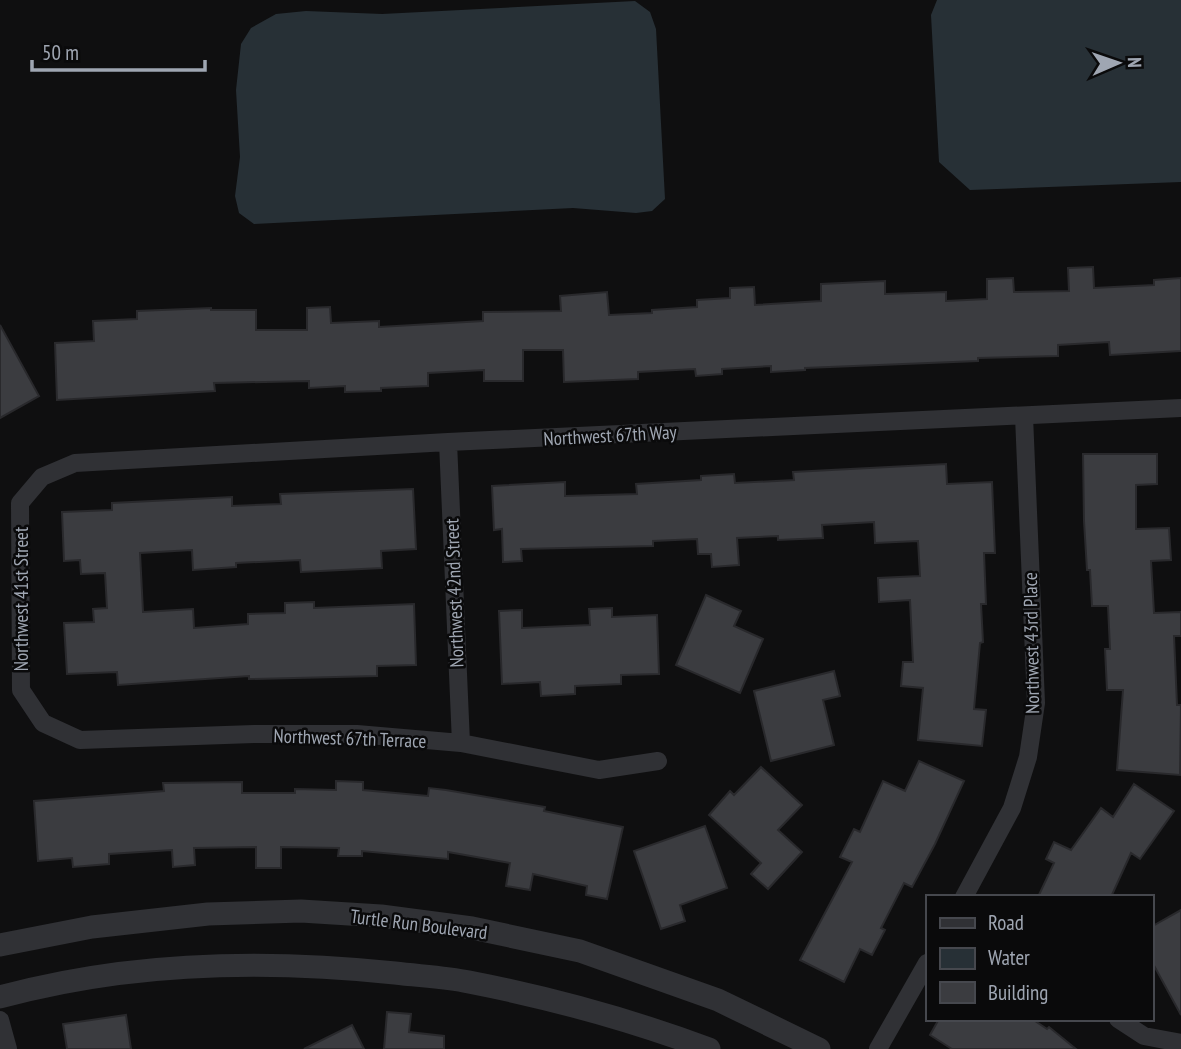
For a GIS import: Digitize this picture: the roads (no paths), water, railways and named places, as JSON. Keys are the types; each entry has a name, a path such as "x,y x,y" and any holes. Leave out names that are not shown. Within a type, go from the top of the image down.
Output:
{"street":[{"name":"Northwest 67th Way","path":"42,477 75,463 448,442 1181,408"},
{"name":"Northwest 43rd Place","path":"965,895 1012,808 1028,757 1036,703 1024,416"},
{"name":"Northwest 42nd Street","path":"448,442 461,743"},
{"name":"Northwest 41st Street","path":"42,477 20,503 21,690 43,723"},
{"name":"Northwest 67th Terrace","path":"43,723 80,740 254,734 357,734 461,743 599,770 658,761"},
{"name":"Turtle Run Boulevard","path":"0,945 92,927 208,914 301,911 381,916 472,928 580,951 718,1000 819,1049"},
{"path":"0,998 44,985 88,977 181,967 323,965 466,981 601,1012 709,1049"},
{"path":"878,1049 926,965"},
{"path":"0,1020 8,1049"},
{"path":"1121,1021 1144,1036 1181,1043"}],"water":[{"path":"937,0 1181,0 1181,182 970,190 939,162 931,15"},
{"path":"635,1 650,12 656,29 665,199 652,211 636,213 573,208 254,224 239,213 235,196 240,157 236,90 241,44 251,28 276,14 306,11 382,14"}]}
